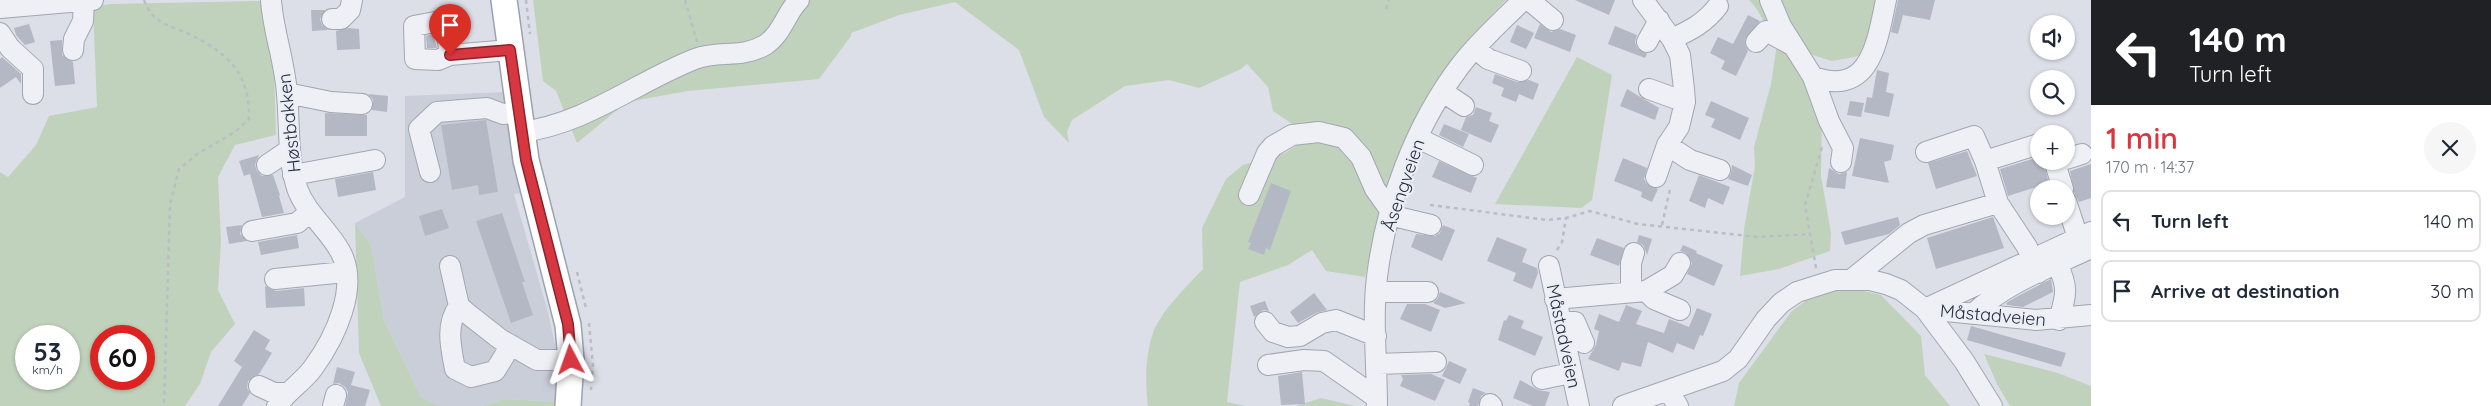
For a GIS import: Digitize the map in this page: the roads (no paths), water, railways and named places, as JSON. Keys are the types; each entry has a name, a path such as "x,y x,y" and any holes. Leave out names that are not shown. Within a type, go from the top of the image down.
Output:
{"main road":[{"path":"504,0 521,45 520,122 536,203 568,324 571,360 579,402"}],"street":[{"path":"0,8 93,0"},
{"name":"Høstbakken","path":"271,0 288,93 289,150 293,174 298,190 310,212 340,251 345,262 346,293 335,330 312,370 283,402"},
{"path":"332,19 341,19 350,10 352,0"},
{"path":"430,172 420,129 437,112 487,108 542,129 586,114 701,57 738,55 764,45 778,32 799,0"},
{"path":"1643,0 1672,39 1680,56 1681,101 1679,126 1667,145 1656,177"},
{"path":"1770,0 1790,44 1813,77 1829,121 1843,148 1841,162"},
{"path":"1813,77 1838,82 1850,79 1863,71 1872,56 1886,0"},
{"path":"72,1 83,21 74,39 73,50"},
{"path":"1672,39 1695,28 1708,18 1718,6"},
{"name":"Åsengveien","path":"1377,402 1377,278 1391,208 1418,138 1443,92 1475,48 1535,11"},
{"path":"1647,42 1659,20"},
{"path":"1756,42 1766,32 1790,44"},
{"path":"0,33 10,48 33,69 33,94"},
{"path":"450,55 521,45"},
{"path":"1475,48 1488,59 1521,71"},
{"path":"1649,89 1681,101"},
{"path":"1443,92 1464,106"},
{"path":"288,93 330,102 362,104"},
{"path":"1249,195 1267,153 1273,146 1292,135 1319,132 1344,138 1361,157 1375,189 1391,208 1431,225"},
{"path":"1926,152 1974,136 1985,161 1998,203 2027,247 2035,266"},
{"path":"1418,138 1474,166"},
{"path":"1667,145 1690,160 1720,170"},
{"path":"1985,161 2030,147"},
{"path":"267,165 289,150"},
{"path":"293,174 375,160"},
{"path":"1852,279 1909,233 1924,225 1998,203"},
{"path":"252,231 297,223 310,212"},
{"path":"1973,314 1986,301 2035,266 2057,264 2087,239 2075,217"},
{"name":"Måstadveien","path":"1925,309 2035,266 2087,239"},
{"path":"1634,253 1631,263 1638,292"},
{"path":"1555,298 1638,292 1673,276 1680,263"},
{"path":"2057,264 2063,276 2067,294 2058,320"},
{"path":"450,266 459,306 511,345 537,360 571,360"},
{"name":"Måstadveien","path":"1550,266 1570,373 1579,406"},
{"path":"276,279 317,283 345,272"},
{"name":"Måstadveien","path":"1623,406 1673,398 1731,365 1766,319 1781,303 1797,292 1818,284 1852,279 1870,280 1901,290 1925,309 2036,320 2058,320 2091,315"},
{"path":"1377,292 1428,292"},
{"path":"1638,292 1680,310"},
{"path":"459,306 452,315 449,341 455,369 471,377 495,371 511,345"},
{"path":"1925,309 1964,360 1992,406"},
{"path":"1265,322 1273,332 1288,337 1300,336 1322,323 1336,320 1376,336"},
{"path":"1560,322 1575,322 1584,343"},
{"path":"1268,365 1304,360 1324,361 1377,402"},
{"path":"1377,364 1436,362"},
{"path":"1542,379 1570,373"},
{"path":"259,386 274,393 283,402"}]}
